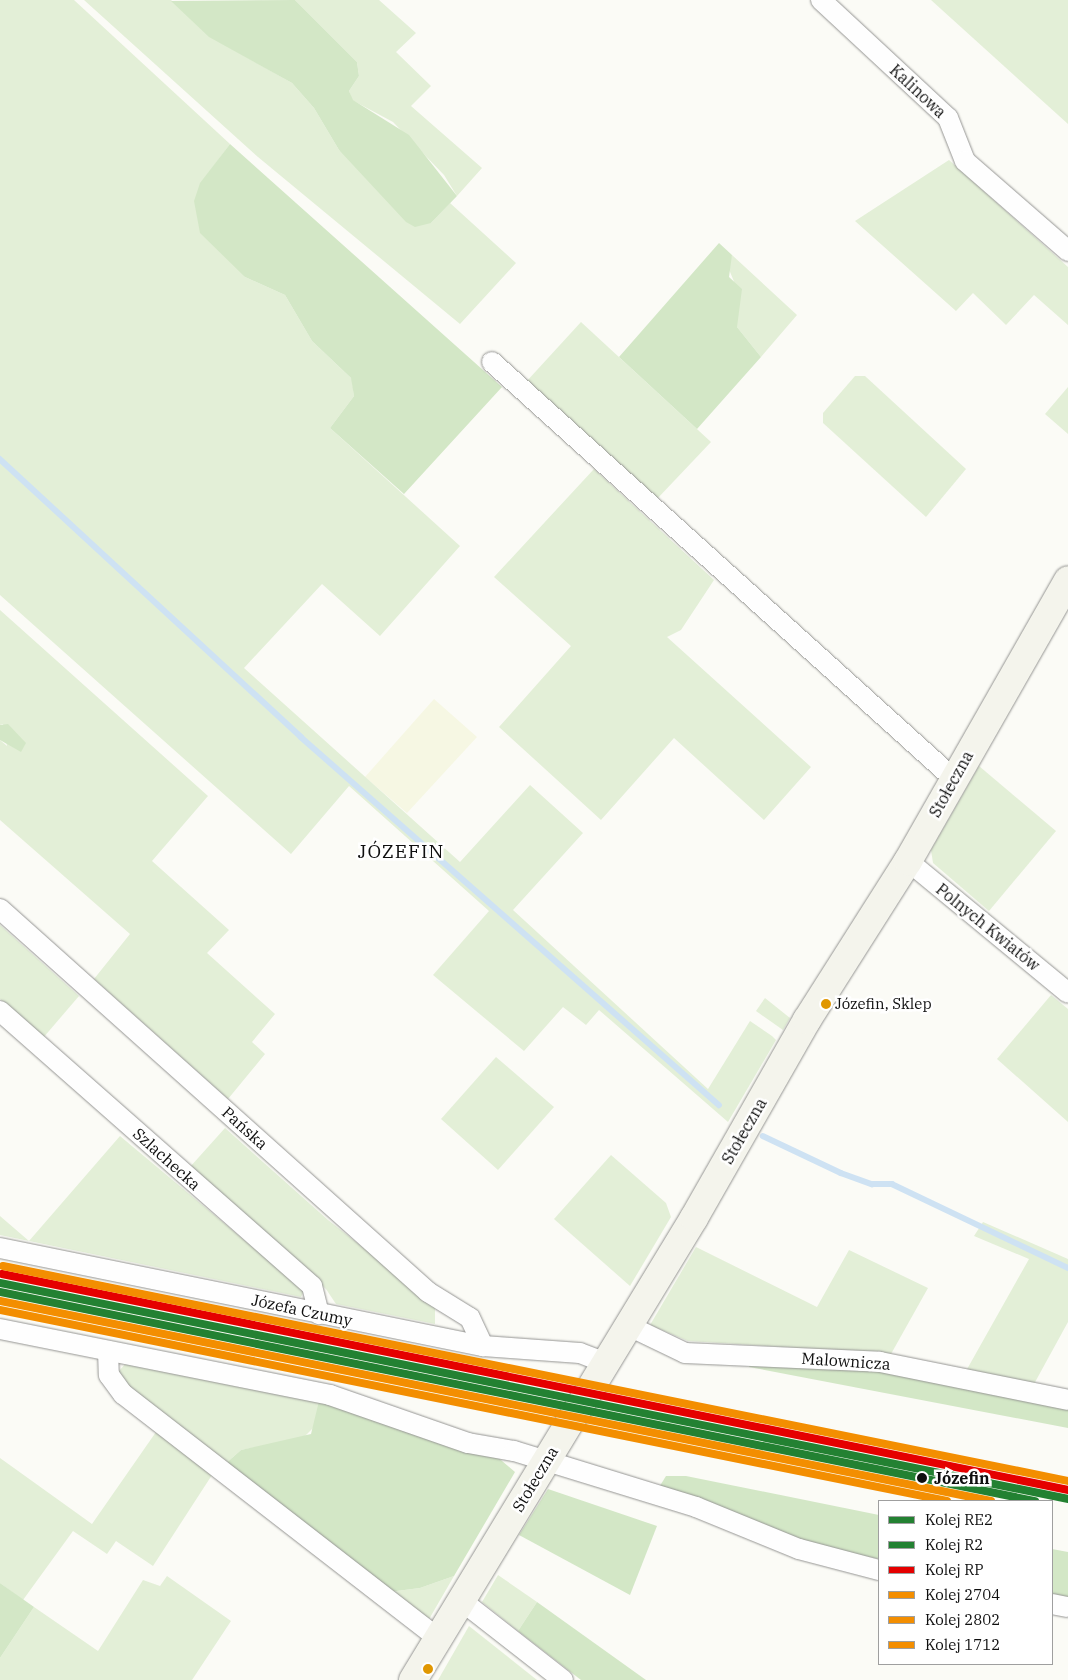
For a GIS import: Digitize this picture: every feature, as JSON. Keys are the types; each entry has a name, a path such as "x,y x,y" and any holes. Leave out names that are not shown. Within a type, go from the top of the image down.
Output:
{"street":[{"name":"Kalinowa","path":"821,0 948,118 965,161 1068,251"},
{"path":"492,362 954,779"},
{"name":"Stołeczna","path":"414,1680 604,1362 694,1218 807,1020 908,861 1068,580"},
{"name":"Polnych Kwiatów","path":"908,861 1068,993"},
{"name":"Pańska","path":"0,909 428,1292 470,1318 483,1346"},
{"name":"Szlachecka","path":"0,1011 312,1286 319,1314"},
{"name":"Józefa Czumy","path":"0,1248 483,1346 580,1353 604,1362"},
{"name":"Malownicza","path":"627,1325 685,1353 880,1362 1068,1400"},
{"path":"0,1329 330,1395 468,1443 545,1463 696,1507 799,1549 878,1570"},
{"path":"108,1351 109,1375 123,1394 438,1638"},
{"path":"462,1601 563,1680"},
{"path":"1053,1604 1068,1608"}],"green space":[{"path":"0,0 74,0 230,144 201,183 245,277 285,295 312,341 352,379 354,396 330,428 460,546 380,636 322,584 244,668 460,862 530,785 583,833 513,910 708,1089 750,1021 772,1036 776,1040 728,1122 599,1010 586,1025 563,1007 524,1051 433,975 489,911 349,786 291,854 0,595"},
{"path":"84,0 171,0 209,36 292,83 314,108 339,150 431,223 450,203 516,263 460,324 258,157"},
{"path":"295,0 379,0 416,33 396,52 431,86 411,106 482,168 457,196 444,175 393,122 352,100 349,91 359,76 357,62"},
{"path":"295,0 357,62 359,76 349,91 353,100 409,135 457,196 431,223 415,227 406,222 339,150 314,108 292,83 209,37 171,1"},
{"path":"931,0 1068,0 1068,124"},
{"path":"230,144 502,387 404,494 330,428 354,396 351,378 312,341 285,295 245,277 200,233 194,201 200,183"},
{"path":"949,160 1068,267 1068,325 1034,295 1006,325 973,293 956,311 855,221"},
{"path":"719,243 732,255 729,277 742,289 737,327 761,357 697,429 619,357"},
{"path":"732,255 797,315 761,357 737,327 735,284 728,267"},
{"path":"581,322 711,442 656,500 526,382"},
{"path":"855,376 865,376 966,469 926,517 823,423 823,413"},
{"path":"1068,387 1068,434 1045,414"},
{"path":"594,469 714,580 681,630 667,637 811,767 764,820 674,738 601,820 499,727 571,646 494,577"},
{"path":"0,610 208,796 152,861 229,930 207,953 275,1014 252,1042 265,1054 228,1099 94,979 130,934 0,820 0,740 7,746 3,724 0,725"},
{"path":"434,699 477,737 407,813 365,777"},
{"path":"8,724 26,743 21,752 0,740 0,725"},
{"path":"979,766 1056,831 989,911 933,863 931,850"},
{"path":"0,925 79,996 43,1038 0,999"},
{"path":"1051,995 1068,1009 1068,1122 997,1059"},
{"path":"765,998 790,1018 783,1030 756,1011"},
{"path":"496,1057 554,1107 498,1170 441,1119"},
{"path":"225,1128 328,1220 435,1304 435,1324 336,1304 326,1289 190,1167"},
{"path":"120,1136 304,1291 301,1297 29,1241"},
{"path":"611,1155 666,1203 671,1217 630,1286 554,1219"},
{"path":"0,1216 29,1241 0,1235"},
{"path":"983,1222 1068,1259 1068,1322 1034,1384 966,1371 1029,1259 974,1236"},
{"path":"696,1247 817,1307 849,1250 928,1288 891,1354 688,1341 650,1325"},
{"path":"750,1358 873,1369 1068,1408 1068,1428 749,1367"},
{"path":"125,1364 319,1401 317,1424 303,1438 241,1450 224,1465 115,1376"},
{"path":"319,1401 495,1455 515,1472 454,1576 420,1588 389,1592 224,1465 241,1450 311,1434"},
{"path":"156,1432 212,1475 153,1566 116,1541 107,1554 73,1531 23,1600 0,1583 0,1458 92,1524"},
{"path":"666,1476 686,1476 878,1515 878,1559 815,1546 658,1489"},
{"path":"548,1489 657,1526 630,1595 519,1535"},
{"path":"1053,1549 1068,1552 1068,1598 1053,1595"},
{"path":"498,1575 537,1602 518,1631 482,1602"},
{"path":"167,1576 231,1621 192,1680 0,1680 0,1658 34,1607 98,1651 143,1580 160,1586"},
{"path":"454,1576 428,1621 389,1592 420,1588"},
{"path":"0,1583 34,1607 0,1658"},
{"path":"537,1602 646,1680 581,1680 518,1631"},
{"path":"469,1626 537,1680 438,1680"}],"waterway":[{"path":"0,459 301,737 719,1105"},
{"path":"763,1136 841,1173 872,1184 892,1184 1068,1268"}],"rail line":[{"name":"2802","path":"3,1266 1068,1481"},
{"name":"RP","path":"2,1274 1068,1490"},
{"name":"RE2","path":"0,1283 1068,1499"},
{"name":"R2","path":"0,1292 1030,1500"},
{"name":"2704","path":"0,1301 986,1500"},
{"name":"1712","path":"0,1310 942,1500"}],"place":[{"name":"Józefin, Sklep","path":"826,1004"},
{"name":"Józefin","path":"922,1478"}],"district":[{"name":"JÓZEFIN","path":"401,852"}]}
